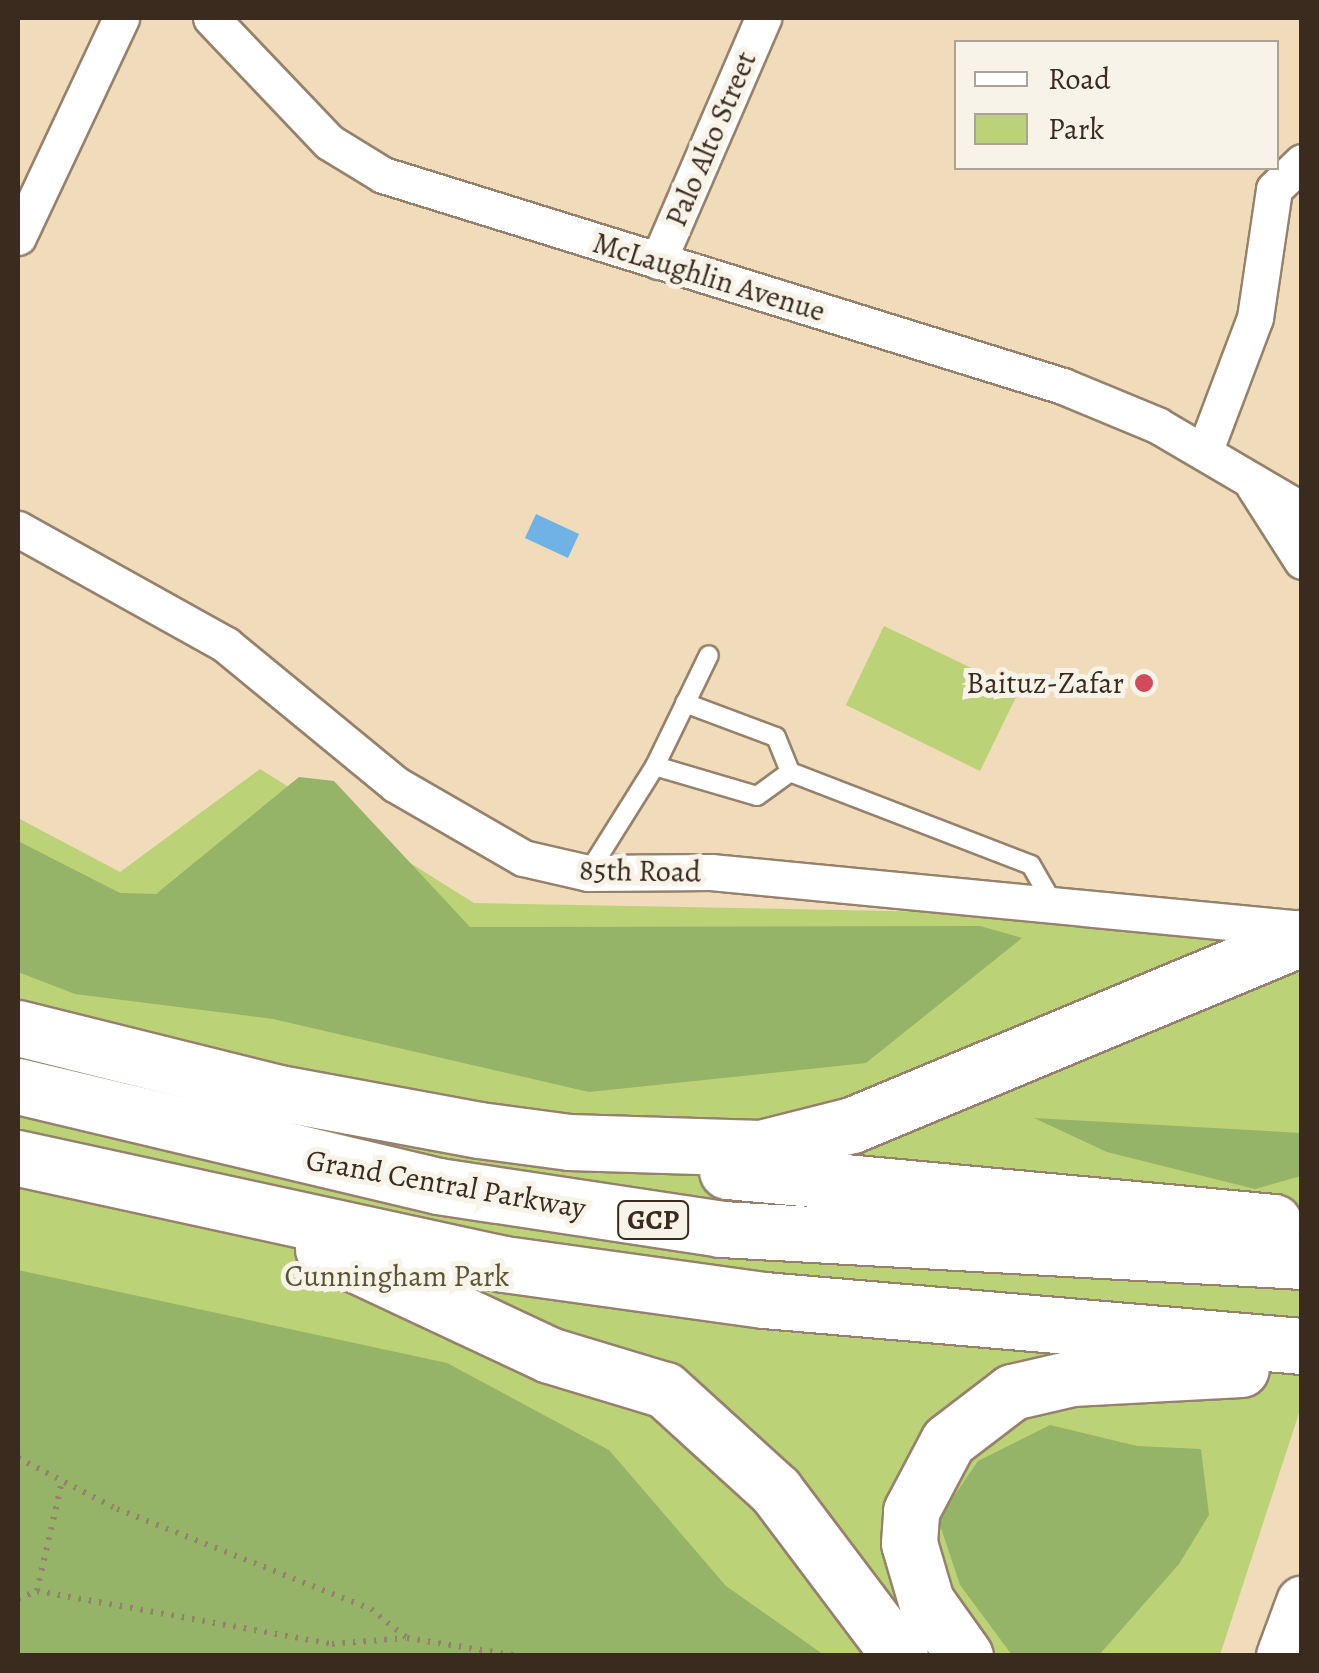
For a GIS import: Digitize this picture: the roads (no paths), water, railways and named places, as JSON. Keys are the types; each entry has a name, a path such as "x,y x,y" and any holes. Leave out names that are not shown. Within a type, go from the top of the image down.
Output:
{"highway":[{"path":"569,1142 723,1149 825,1134 1302,938"},
{"path":"18,1028 274,1092 764,1176 1302,1224"},
{"name":"Grand Central Parkway","path":"18,1086 438,1186 722,1229 1302,1261"},
{"name":"GCP","path":"18,1158 244,1212 504,1264 764,1300 1302,1346"},
{"path":"244,1212 549,1356 665,1390 774,1490 900,1656"},
{"path":"964,1656 926,1601 914,1572 910,1527 926,1474 978,1413 1012,1392 1072,1378 1302,1366"}],"main road":[{"path":"1282,1656 1302,1602"}],"street":[{"path":"18,237 121,18"},
{"name":"McLaughlin Avenue","path":"211,18 303,118 356,161 411,185 1064,386 1205,450 1302,510"},
{"name":"Palo Alto Street","path":"658,261 763,18"},
{"path":"1205,450 1256,318 1274,189 1302,162"},
{"name":"McLaughlin Avenue","path":"1248,476 1302,561"},
{"name":"85th Road","path":"18,529 226,646 435,813 523,858 588,874 712,872 1302,929"}],"lane":[{"path":"588,874 655,766 709,656"},
{"path":"685,703 776,737 790,772 1031,865 1054,905"},
{"path":"655,766 757,796 790,772"}],"water":[{"path":"536,514 579,534 568,558 525,538"}],"place":[{"name":"Baituz-Zafar","path":"1144,683"}],"park label":[{"name":"Cunningham Park","path":"397,1276"}]}
